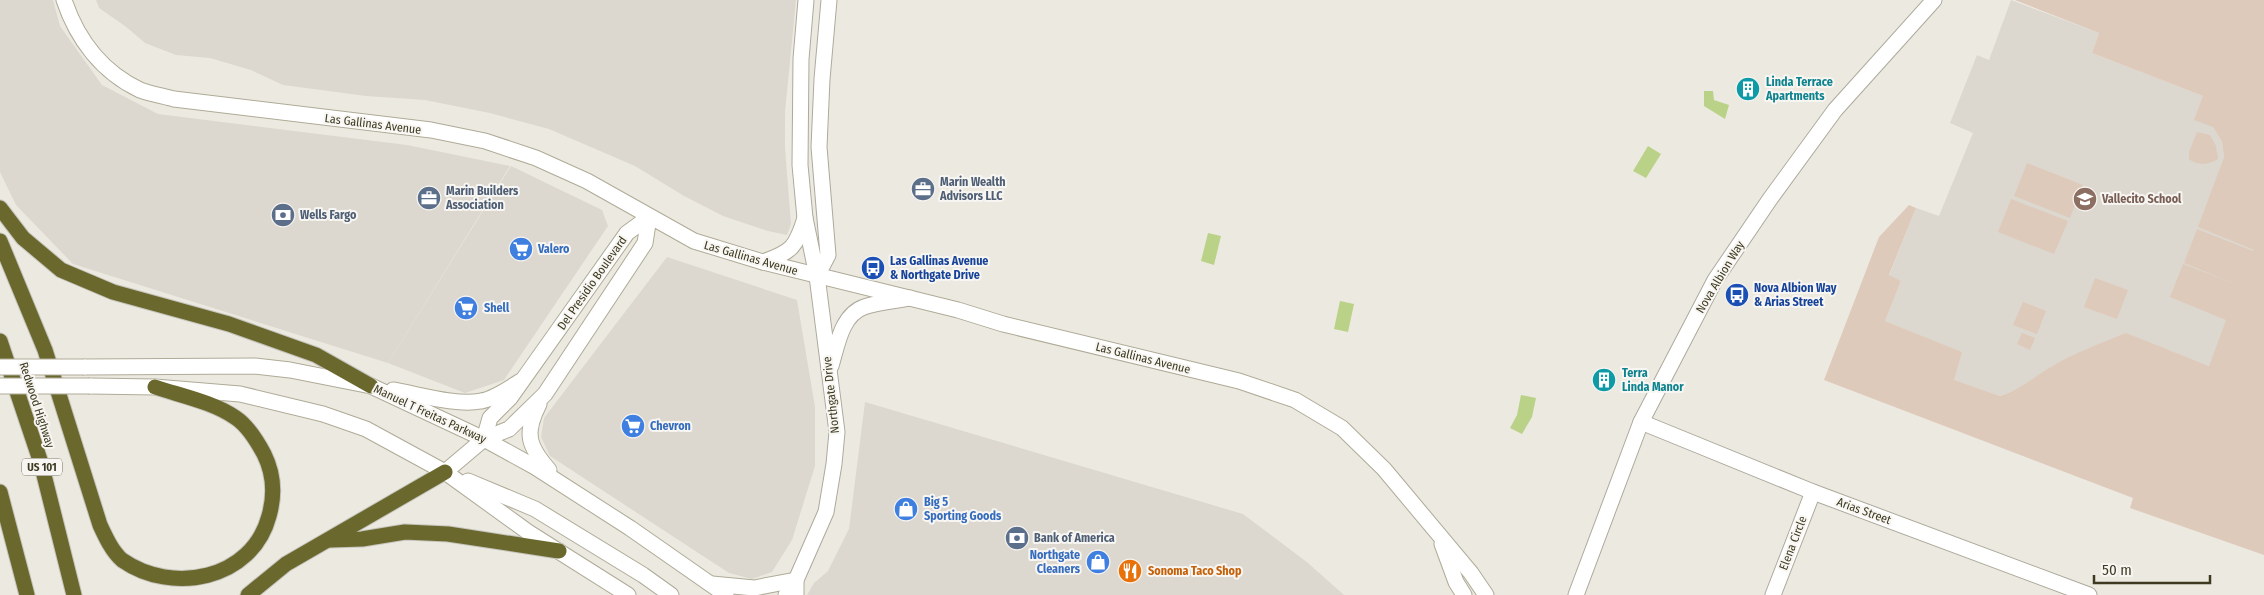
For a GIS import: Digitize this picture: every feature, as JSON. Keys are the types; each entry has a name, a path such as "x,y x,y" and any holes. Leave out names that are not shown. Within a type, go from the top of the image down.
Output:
{"highway":[{"path":"0,208 23,238 62,270 113,292 229,324 316,355 371,386"},
{"path":"0,241 45,350 100,525 108,542 121,559 145,576 178,584 207,581 230,571 257,545 267,525 272,506 274,495 271,471 256,440 238,419 209,404 155,387"},
{"name":"Redwood Highway","path":"0,341 41,464 74,595"},
{"path":"248,595 286,564 446,472"},
{"path":"0,492 27,595"},
{"path":"330,540 362,539 405,532 439,534 559,551"}],"main road":[{"name":"Las Gallinas Avenue","path":"64,0 70,21 86,46 109,71 141,90 174,99 431,130 485,141 545,162 587,182 694,241 762,262 910,298 1003,324 1239,381 1295,400 1342,428 1384,469 1471,572 1486,595"},
{"name":"Northgate Drive","path":"786,595 796,580 826,512 837,432 817,276 805,218 800,165 801,59 806,0"},
{"path":"817,276 828,255 820,147 822,79 829,0"},
{"name":"Nova Albion Way","path":"1576,595 1641,422 1715,280 1770,199 1835,110 1934,0"},
{"name":"Del Presidio Boulevard","path":"484,439 490,418 510,398 627,233 649,217"},
{"name":"Del Presidio Boulevard","path":"446,472 484,439 509,429 545,394 645,243 649,217"},
{"path":"762,262 784,255 795,244 805,218"},
{"path":"829,373 842,330 852,314 863,307 910,298"},
{"name":"Manuel T Freitas Parkway","path":"0,367 255,366 290,370 371,386 484,439 558,481 726,595"},
{"path":"371,386 460,402 474,402 488,399 522,380"},
{"path":"0,386 155,387 240,394 323,414 366,428 446,472 559,551 628,595"},
{"path":"545,394 532,418 529,437 535,454 558,481"},
{"name":"Arias Street","path":"1641,422 1813,492 2089,595"},
{"path":"446,472 536,508 643,575 671,595"},
{"name":"Elena Circle","path":"1774,595 1813,492"},
{"name":"Las Gallinas Avenue","path":"1439,536 1456,582 1464,595"},
{"path":"711,584 754,588 796,580 796,595"}],"shaded area":[{"path":"0,0 53,0 60,26 102,85 158,114 407,145 510,166 388,363 73,264 16,205 0,172"},
{"path":"96,0 796,0 785,112 785,148 791,224 787,235 768,231 723,216 684,196 635,166 549,129 490,113 425,100 366,96 283,85 251,70 210,58 176,55 145,43 99,8"},
{"name":"Vallecito School","path":"2011,0 2099,33 2092,53 2203,96 2213,127 2222,142 2224,157 2211,194 2264,224 2209,366 2126,334 2052,366 2027,385 2000,396 1953,380 1961,352 1885,321 1901,281 1889,276 1916,208 1939,216 1973,133 1950,123 1977,55 1989,60"},
{"path":"2015,0 2264,0 2264,555 2130,508 2133,498 1824,380 1879,237 1909,205 1916,208 1889,275 1901,281 1885,321 1962,352 1954,380 2000,396 2022,386 2063,360 2126,333 2209,366 2226,320 2170,297 2183,264 2240,286 2184,263 2197,229 2254,250 2198,227 2224,157 2222,142 2213,127 2194,120 2203,96 2092,53 2099,33"},
{"path":"1704,91 1713,91 1714,100 1729,105 1725,119 1704,106"},
{"path":"2197,132 2210,135 2216,146 2218,159 2204,164 2196,163 2189,159 2189,152"},
{"path":"1648,146 1661,154 1646,178 1633,171"},
{"path":"2027,163 2083,185 2070,218 2014,196"},
{"path":"511,166 602,210 608,226 504,380 465,393 388,363"},
{"path":"2011,199 2068,221 2054,254 1998,232"},
{"path":"1208,233 1221,236 1214,265 1201,261"},
{"path":"667,257 797,300 815,407 815,466 792,540 772,572 752,579 729,573 550,456 541,437 544,418"},
{"path":"2095,278 2128,290 2117,319 2084,307"},
{"path":"1340,301 1354,304 1348,332 1334,329"},
{"path":"2023,302 2046,311 2037,334 2013,325"},
{"path":"2022,333 2035,338 2030,350 2017,344"},
{"path":"1521,395 1536,398 1532,417 1522,434 1510,428 1517,415"},
{"path":"865,402 1243,514 1308,563 1344,595 807,595 814,583 828,571 849,529"}],"place":[{"name":"Linda Terrace Apartments","path":"1748,89"},
{"name":"Marin Wealth Advisors LLC","path":"923,189"},
{"name":"Marin Builders Association","path":"429,198"},
{"name":"Vallecito School","path":"2085,199"},
{"name":"Wells Fargo","path":"283,215"},
{"name":"Valero","path":"521,249"},
{"name":"Las Gallinas Avenue & Northgate Drive","path":"873,268"},
{"name":"Nova Albion Way & Arias Street","path":"1737,295"},
{"name":"Shell","path":"466,308"},
{"name":"Terra Linda Manor","path":"1604,380"},
{"name":"Chevron","path":"633,426"},
{"name":"Big 5 Sporting Goods","path":"906,509"},
{"name":"Bank of America","path":"1017,538"},
{"name":"Northgate Cleaners","path":"1098,562"},
{"name":"Sonoma Taco Shop","path":"1130,571"}]}
